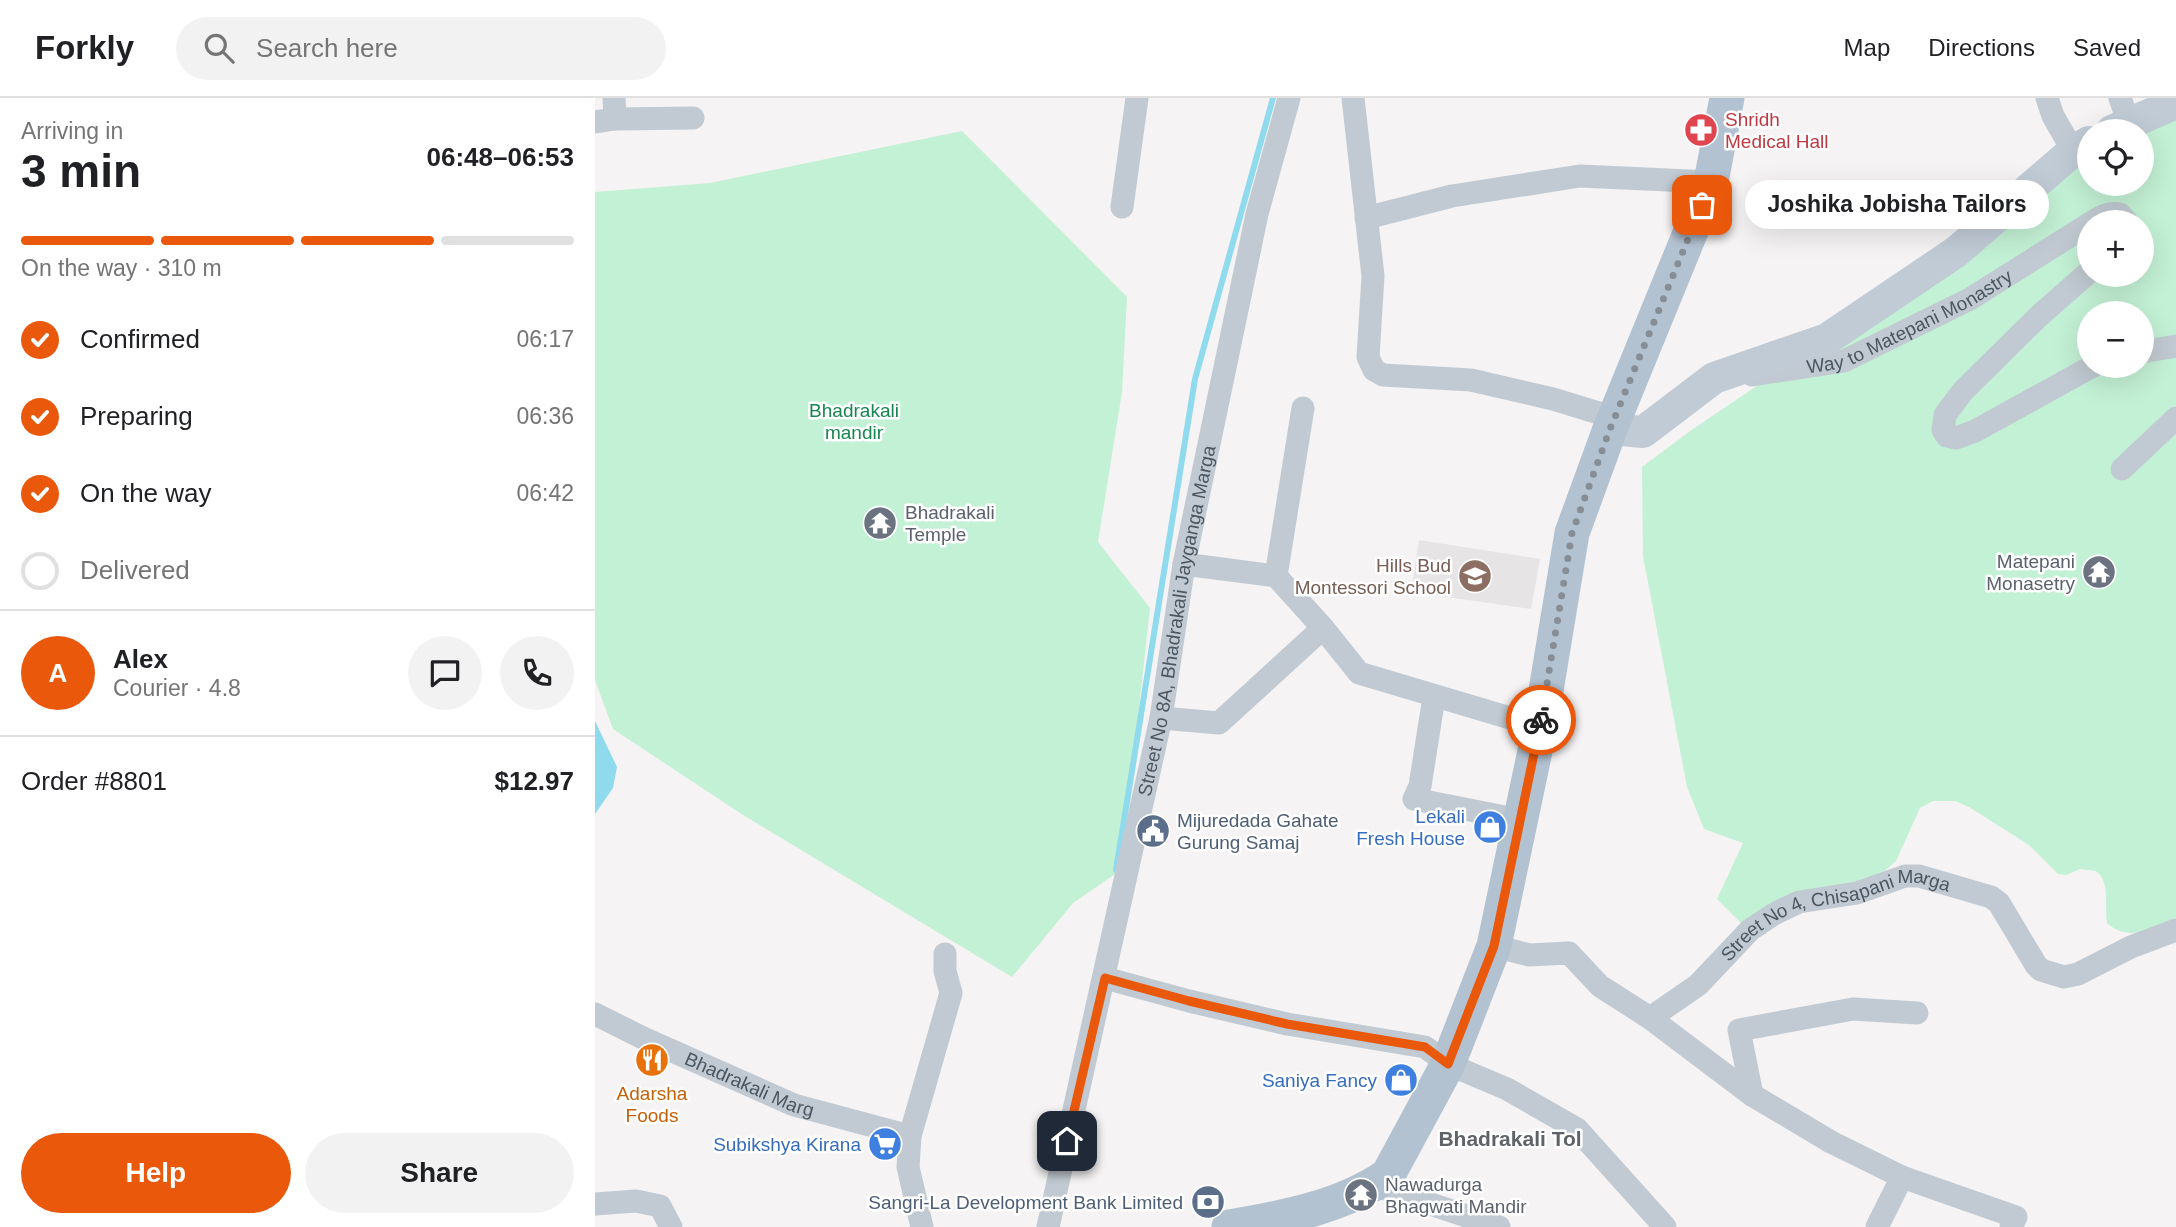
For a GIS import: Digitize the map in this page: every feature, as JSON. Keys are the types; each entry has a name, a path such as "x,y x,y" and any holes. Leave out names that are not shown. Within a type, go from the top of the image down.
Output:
{"main road":[{"path":"1229,1227 1274,1220 1331,1203 1374,1185 1388,1175 1448,1064 1494,946 1540,727 1572,533 1612,423 1711,181 1727,98"},
{"path":"2121,117 2176,103"},
{"path":"1612,423 1643,432 1714,378 1827,339 1956,252 2077,150"}],"street":[{"path":"1122,207 1137,98"},
{"name":"Street No 8A, Bhadrakali Jayganga Marga","path":"1048,1227 1161,718 1184,564 1257,214 1289,98"},
{"path":"1353,98 1373,276 1368,357 1374,370 1383,375 1471,380 1553,399 1612,423"},
{"path":"2047,98 2053,116 2077,143"},
{"path":"608,113 693,118"},
{"path":"1366,218 1452,196 1580,176 1711,181"},
{"name":"Way to Matepani Monastry","path":"1714,378 1774,373 1844,361 1970,299 2077,232"},
{"path":"2077,283 1963,391 1945,415 1943,430 1947,436 1956,438 1975,431 2077,375"},
{"path":"2154,350 2176,346"},
{"path":"1276,576 1303,408"},
{"path":"2122,469 2176,418"},
{"path":"1184,564 1276,576 1359,673 1540,727"},
{"path":"1161,718 1219,723 1323,628"},
{"path":"1434,697 1420,786 1414,799 1520,820"},
{"name":"Street No 4, Chisapani Marga","path":"1650,1018 1697,985 1750,930 1774,914 1799,902 1857,893 1905,876 1919,876 1991,897 1999,903 2036,965 2054,976 2078,974 2131,947 2176,930"},
{"path":"1494,946 1529,956 1569,953 1600,986 1650,1018 1752,1095 1831,1142 1902,1177 2014,1222"},
{"path":"922,1227 908,1167 910,1136 951,993 945,971 945,954"},
{"path":"1105,978 1287,1024 1425,1047 1448,1064 1507,1089 1577,1129 1665,1227"},
{"path":"1752,1095 1739,1030 1853,1009 1917,1013"},
{"name":"Bhadrakali Marg","path":"595,1014 794,1105 910,1136"},
{"path":"1877,1227 1902,1177"},
{"path":"1374,1185 1454,1219 1499,1227"},
{"path":"595,1204 636,1201 660,1206 671,1227"}],"shaded area":[{"name":"Hills Bud Montessori School","path":"1419,540 1540,559 1531,609 1411,592"}],"green space":[{"path":"2176,111 2176,922 2132,933 2115,929 2107,923 2104,882 2096,871 2080,869 2066,875 2058,874 2029,845 1969,807 1955,801 1933,801 1920,808 1896,861 1874,880 1743,925 1717,899 1743,843 1704,829 1687,787 1643,556 1642,467 1693,429 1964,246 2077,159 2077,196 2154,196 2154,124"},
{"name":"Bhadrakali mandir","path":"962,131 1127,297 1122,392 1098,542 1150,608 1121,870 1073,903 1012,977 743,815 613,729 595,680 595,192 710,183"}],"water":[{"path":"595,721 617,767 613,788 595,814"}],"waterway":[{"path":"1116,870 1195,379 1273,98"}],"way so far":[{"path":"1541,720 1572,533 1610,429 1702,205"}],"place":[{"name":"Shridh Medical Hall","path":"1701,130"},
{"name":"Joshika Jobisha Tailors","path":"1702,205"},
{"name":"Bhadrakali Temple","path":"880,523"},
{"name":"Matepani Monasetry","path":"2099,572"},
{"name":"Hills Bud Montessori School","path":"1475,576"},
{"name":"Lekali Fresh House","path":"1490,827"},
{"name":"Mijuredada Gahate Gurung Samaj","path":"1153,831"},
{"name":"Adarsha Foods","path":"652,1060"},
{"name":"Saniya Fancy","path":"1401,1080"},
{"name":"Subikshya Kirana","path":"885,1144"},
{"name":"Nawadurga Bhagwati Mandir","path":"1361,1195"},
{"name":"Sangri-La Development Bank Limited","path":"1208,1202"}],"district":[{"name":"Bhadrakali Tol","path":"1510,1138"}],"route":[{"path":"1067,1141 1105,978 1287,1024 1425,1047 1448,1064 1494,946 1541,720"}]}
